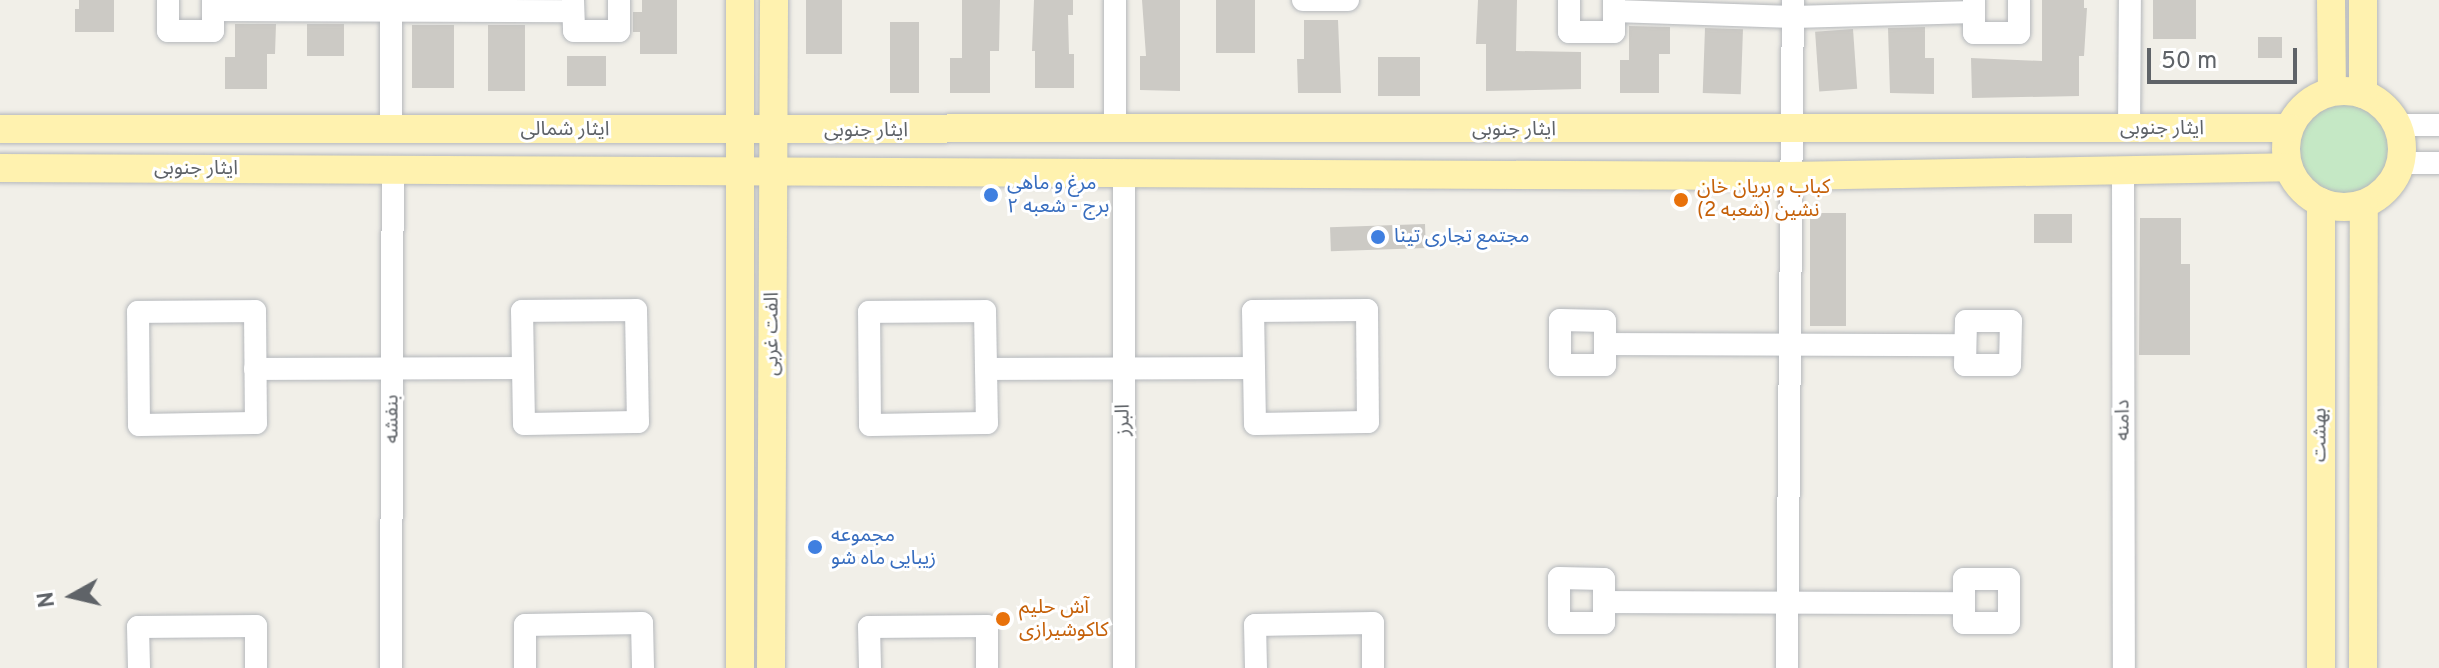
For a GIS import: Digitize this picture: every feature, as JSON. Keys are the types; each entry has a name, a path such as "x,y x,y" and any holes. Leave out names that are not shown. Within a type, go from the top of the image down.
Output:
{"main road":[{"name":"الفت غربی","path":"740,0 740,668"},
{"name":"الفت غربی","path":"771,668 774,0"},
{"path":"2331,0 2332,91"},
{"path":"2363,0 2363,94"},
{"path":"2332,91 2363,94 2386,108 2397,125 2402,144 2400,163 2393,180 2381,194 2364,204 2346,207 2321,202 2296,184 2288,167 2285,148 2289,128 2298,111 2313,98 2332,91"},
{"name":"ایثار جنوبی","path":"740,130 2289,128"},
{"name":"ایثار جنوبی","path":"0,129 391,129"},
{"name":"ایثار شمالی","path":"391,129 740,130"},
{"name":"ایثار جنوبی","path":"739,172 1789,176 2288,167"},
{"name":"ایثار جنوبی","path":"0,168 393,169"},
{"name":"ایثار شمالی","path":"393,169 739,172"},
{"name":"بهشت","path":"2321,202 2321,668"},
{"path":"2363,668 2364,204"}],"street":[{"path":"168,0 168,31 213,31 213,5 391,5 573,5 574,31 619,31 619,0"},
{"path":"1115,0 1115,130"},
{"path":"1303,0 1348,0"},
{"path":"1569,0 1569,32 1614,32 1614,6 1974,6 1974,33 2019,33 2019,0"},
{"path":"2129,130 2130,0"},
{"path":"391,5 391,129"},
{"path":"1787,668 1789,176 1793,8"},
{"path":"2397,125 2439,125"},
{"path":"2400,163 2439,163"},
{"name":"بنفشه","path":"391,668 393,169"},
{"name":"دامنه","path":"2123,171 2124,668"},
{"name":"البرز","path":"1124,172 1124,668"},
{"path":"636,310 638,422 524,424 523,368 522,311 636,310"},
{"path":"1367,310 1368,422 1255,424 1254,368 1253,311 1367,310"},
{"path":"255,311 255,369 256,423 139,425 138,312 255,311"},
{"path":"985,311 986,369 987,423 870,425 869,312 985,311"},
{"path":"1605,344 1965,345"},
{"path":"255,369 523,368"},
{"path":"986,369 1254,368"},
{"path":"1604,602 1964,603"},
{"path":"525,668 525,625 642,623 643,668"},
{"path":"1256,668 1255,625 1373,623 1373,668"},
{"path":"139,668 138,627 256,626 256,668"},
{"path":"870,668 869,627 987,626 987,668"}],"green space":[{"path":"2345,103 2371,111 2383,123 2391,149 2383,175 2371,187 2345,195 2319,187 2307,175 2299,149 2307,123 2319,111"}],"building":[{"path":"79,0 114,0 114,32 75,32 75,9 79,9"},
{"path":"642,0 677,0 677,54 640,54 640,32 633,32 633,12 642,12"},
{"path":"806,0 842,0 842,54 806,54"},
{"path":"962,0 1000,0 999,51 990,51 990,93 950,93 950,58 962,58"},
{"path":"1034,0 1073,0 1073,15 1068,15 1069,54 1074,54 1074,88 1035,88 1035,51 1032,51"},
{"path":"1142,0 1180,0 1180,91 1140,90 1140,56 1146,56"},
{"path":"1216,0 1255,0 1255,53 1216,53"},
{"path":"1478,0 1517,0 1516,51 1581,52 1581,89 1486,91 1486,44 1476,44"},
{"path":"2042,0 2084,0 2084,8 2087,8 2084,56 2079,56 2079,96 1972,98 1971,58 2042,61"},
{"path":"2153,0 2196,0 2196,39 2153,39"},
{"path":"1304,20 1338,20 1341,93 1298,93 1297,59 1304,59"},
{"path":"890,22 919,22 919,93 890,93"},
{"path":"235,24 276,24 275,54 267,54 267,89 225,89 225,57 235,57"},
{"path":"307,24 344,24 344,56 307,56"},
{"path":"412,25 454,25 454,88 412,88"},
{"path":"488,25 525,25 525,91 488,91"},
{"path":"1629,26 1670,27 1670,54 1659,54 1659,93 1620,93 1620,60 1629,60"},
{"path":"1925,27 1925,58 1934,58 1934,94 1890,93 1888,28"},
{"path":"1705,28 1743,29 1741,94 1703,93"},
{"path":"1853,29 1857,89 1819,92 1815,32"},
{"path":"2258,37 2282,37 2282,58 2258,58"},
{"path":"567,56 606,56 606,86 567,86"},
{"path":"1378,57 1420,57 1420,96 1378,96"},
{"path":"1810,213 1846,213 1846,326 1810,326"},
{"path":"2034,214 2072,214 2072,243 2034,243"},
{"path":"2140,218 2181,218 2181,264 2190,264 2190,355 2139,355"},
{"name":"مجتمع تجاری تینا","path":"1425,224 1426,248 1331,251 1330,227"}],"place":[{"name":"مرغ و ماهی برج - شعبه ۲","path":"991,195"},
{"name":"کباب و بریان خان نشین (شعبه 2)","path":"1681,200"},
{"name":"مجتمع تجاری تینا","path":"1378,237"},
{"name":"مجموعه زیبایی ماه شو","path":"815,547"},
{"name":"آش حلیم کاکوشیرازی","path":"1003,619"}]}
